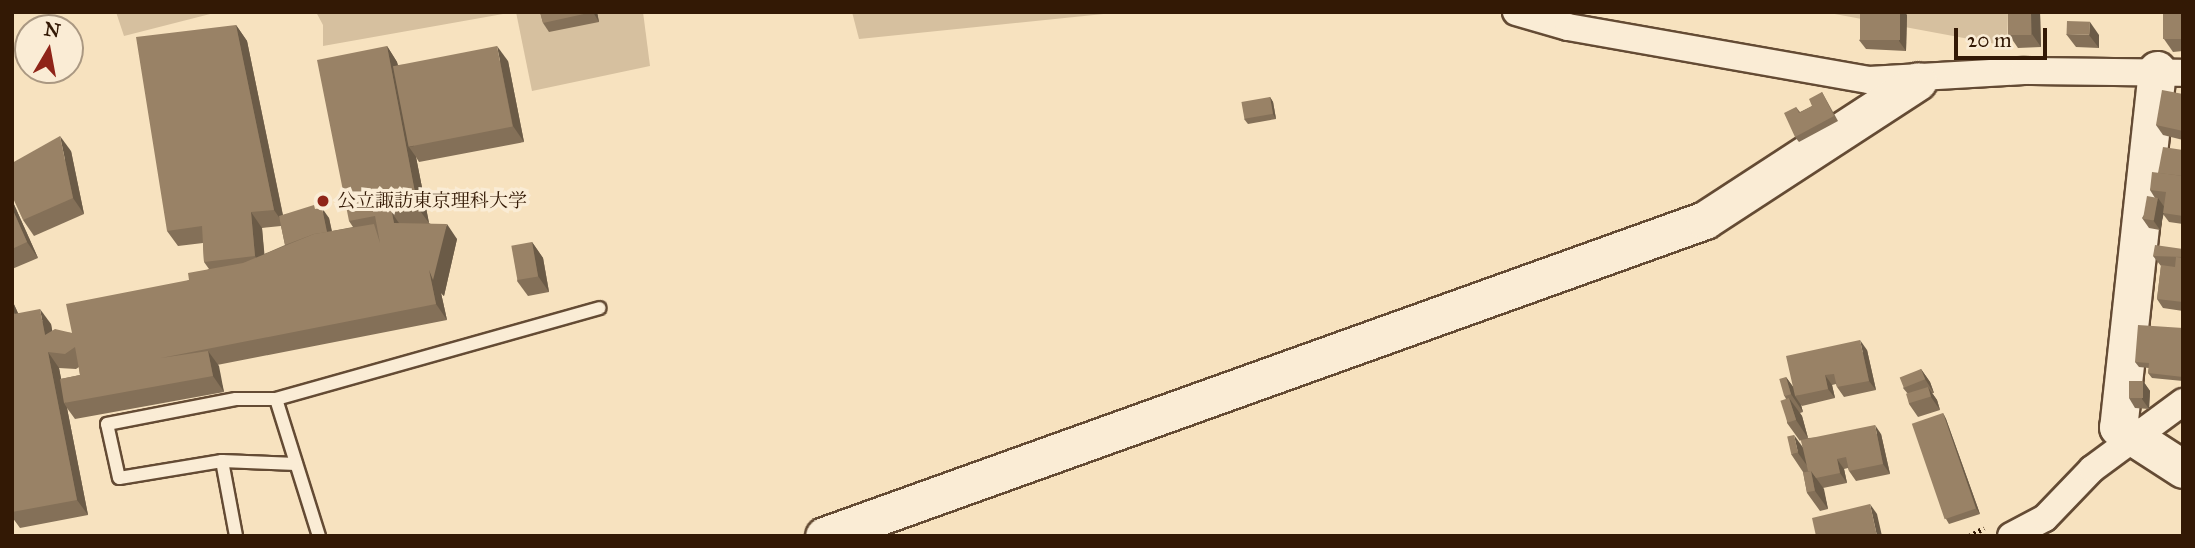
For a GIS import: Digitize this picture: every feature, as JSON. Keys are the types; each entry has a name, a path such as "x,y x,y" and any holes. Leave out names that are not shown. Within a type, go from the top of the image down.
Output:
{"street":[{"path":"1516,12 1568,27 1869,80 1918,81 2024,71 2174,71 2118,427 2130,438 2183,469"},
{"path":"824,536 1705,220 1918,81"},
{"path":"2011,536 2045,518 2092,469 2130,438 2183,402"}],"lane":[{"path":"296,464 222,461 119,478 107,424 236,399 276,399 599,308"},
{"path":"276,399 319,536"},
{"path":"222,461 236,536"}],"shaded area":[{"path":"116,12 218,12 124,36"},
{"path":"316,12 514,12 323,46 323,25"},
{"path":"516,12 643,12 650,66 532,91"},
{"path":"852,12 1123,12 859,39"},
{"path":"1824,12 2008,12 2007,46"}],"building":[{"path":"540,12 593,12 543,23"},
{"path":"1860,12 1900,12 1900,40 1860,40"},
{"path":"2008,12 2031,12 2031,35 2008,35"},
{"path":"2163,12 2183,12 2183,39 2163,39"},
{"path":"2067,21 2090,22 2090,35 2067,34"},
{"path":"236,25 274,210 251,212 255,256 204,262 202,226 167,231 136,37"},
{"path":"387,46 418,208 392,213 394,223 447,224 433,280 429,270 436,304 161,358 208,351 213,376 64,403 60,379 80,375 75,347 65,354 48,352 77,500 12,512 12,309 14,314 40,309 45,335 55,329 72,333 66,304 189,280 188,273 243,263 314,234 374,224 380,243 375,216 349,221 317,60"},
{"path":"497,46 513,126 409,147 393,66"},
{"path":"2162,90 2183,94 2183,131 2156,125"},
{"path":"1822,92 1834,116 1795,137 1784,113 1796,107 1799,113 1812,106 1809,99"},
{"path":"1270,97 1273,114 1244,119 1241,102"},
{"path":"60,136 73,198 23,220 12,196 12,163"},
{"path":"2163,147 2183,150 2183,176 2158,173"},
{"path":"2152,172 2183,176 2183,216 2163,213 2166,192 2150,190"},
{"path":"2147,196 2158,198 2154,221 2143,219"},
{"path":"314,205 315,209 322,208 327,232 285,245 279,216"},
{"path":"12,208 27,242 12,249"},
{"path":"532,242 538,276 517,280 511,246"},
{"path":"2155,245 2183,249 2183,257 2153,256"},
{"path":"2176,257 2183,258 2183,302 2157,299 2161,265 2175,267"},
{"path":"2138,325 2183,328 2183,377 2148,373 2149,363 2135,362"},
{"path":"1860,340 1869,381 1837,387 1834,374 1825,375 1828,389 1795,396 1786,356"},
{"path":"1921,369 1925,379 1904,388 1900,378"},
{"path":"1786,377 1791,394 1784,396 1779,379"},
{"path":"2129,381 2143,381 2143,398 2129,398"},
{"path":"1928,387 1931,397 1909,403 1906,394"},
{"path":"1789,398 1796,420 1788,423 1780,401"},
{"path":"1943,413 1976,508 1945,519 1912,424"},
{"path":"1875,425 1883,464 1849,471 1846,457 1837,459 1840,473 1816,478 1808,471 1801,440"},
{"path":"1794,435 1798,453 1791,454 1787,437"},
{"path":"1811,471 1815,491 1807,492 1803,473"},
{"path":"1870,504 1877,536 1816,536 1812,518"}],"place":[{"name":"公立諏訪東京理科大学","path":"323,201"}]}
